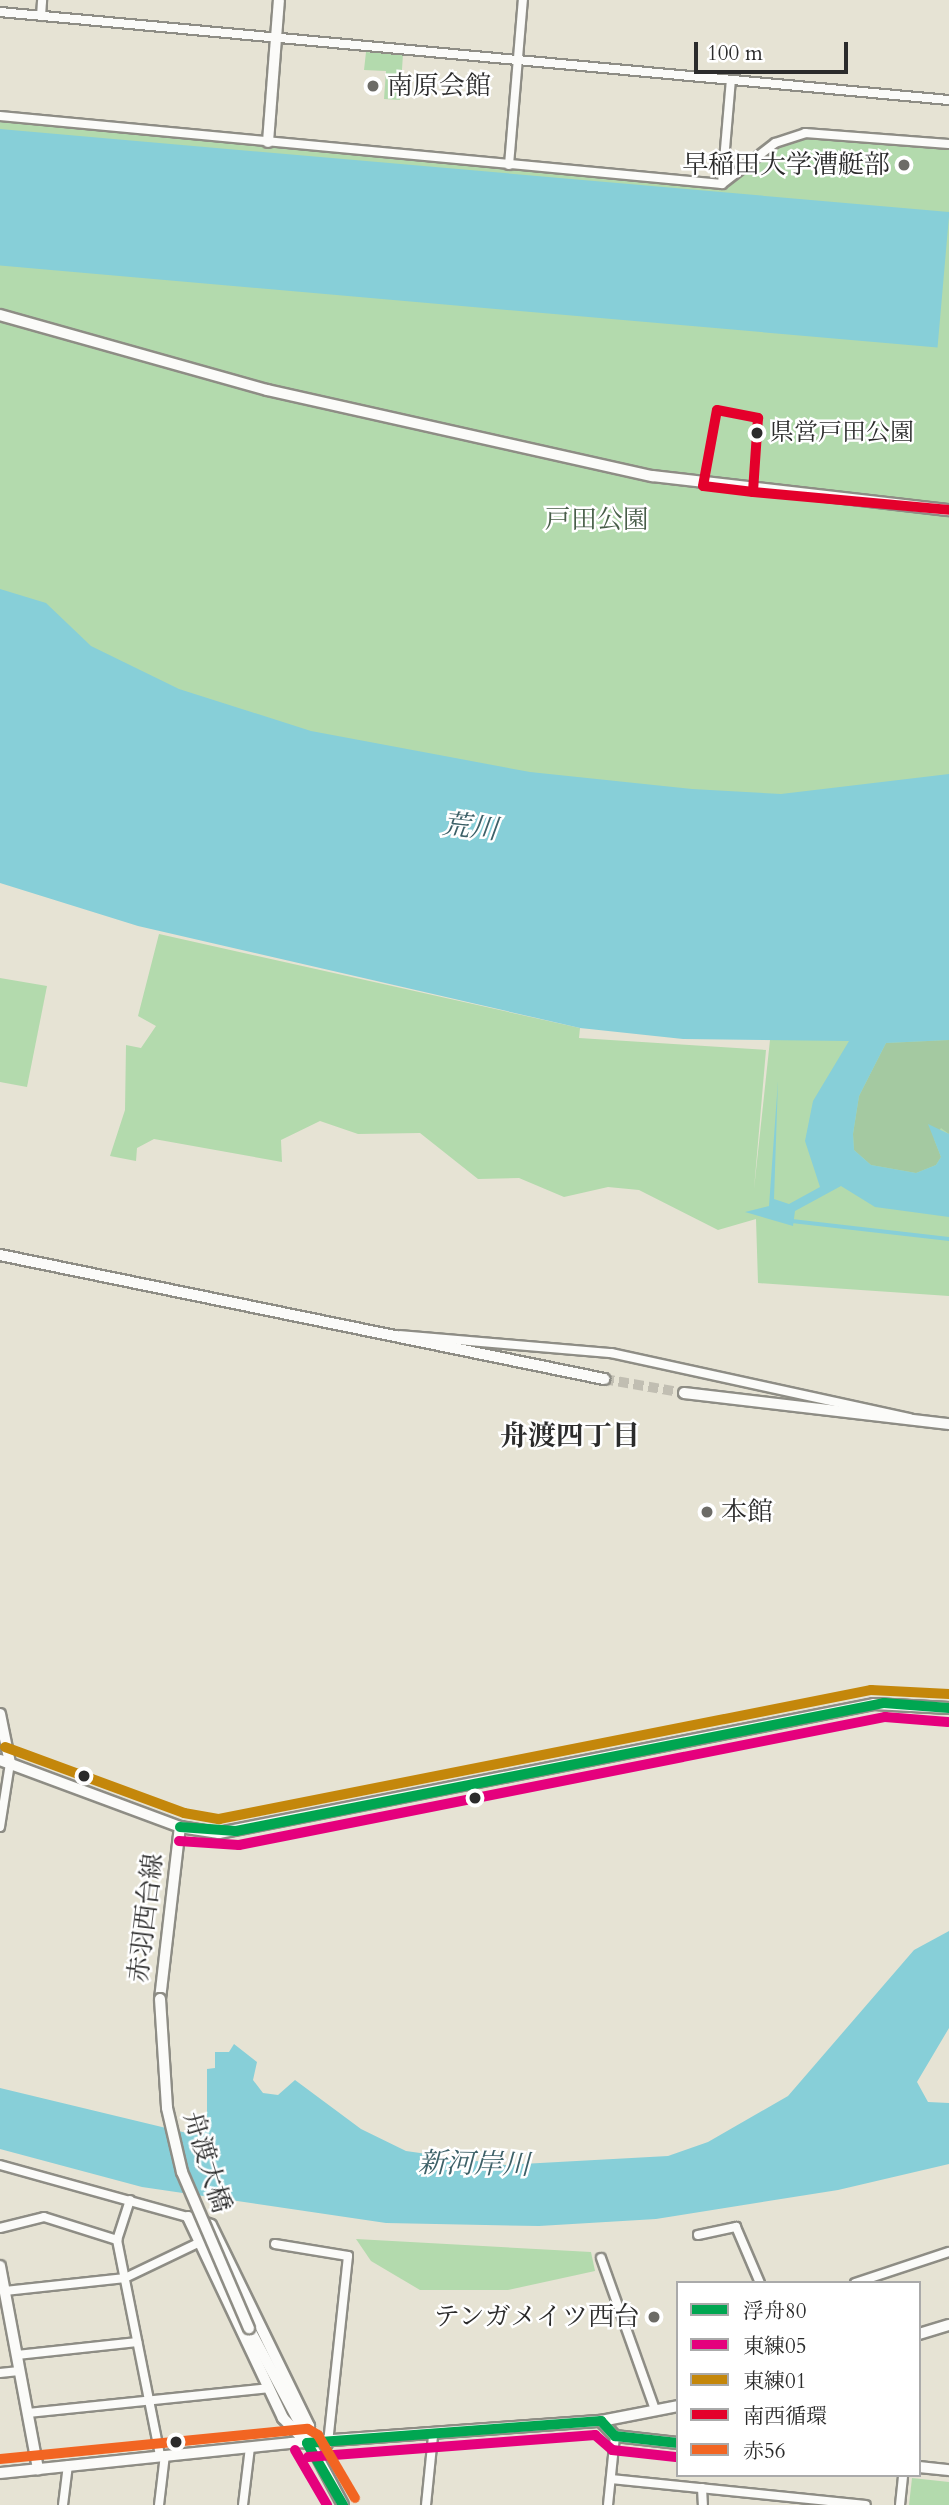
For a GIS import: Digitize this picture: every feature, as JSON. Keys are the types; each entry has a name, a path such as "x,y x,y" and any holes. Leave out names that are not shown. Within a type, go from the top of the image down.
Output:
{"street":[{"path":"41,16 42,0"},
{"path":"268,142 279,0"},
{"path":"509,165 523,0"},
{"path":"0,12 949,100"},
{"path":"722,184 731,80"},
{"path":"0,116 722,184 775,142 805,133 949,144 949,137"},
{"path":"0,315 267,390 653,476 949,510"},
{"path":"0,1255 604,1379"},
{"path":"391,1336 411,1333 524,1349 611,1353 902,1412 914,1423"},
{"path":"684,1393 914,1423 949,1424"},
{"name":"赤羽西台線","path":"160,1999 180,1827 236,1831 874,1704 949,1708"},
{"path":"0,1714 5,1762 0,1827"},
{"path":"5,1762 180,1827"},
{"name":"舟渡大橋","path":"160,1999 166,2108 182,2172 249,2328 307,2443"},
{"path":"0,2165 211,2225 309,2426 307,2443"},
{"path":"130,2200 117,2240 162,2456 159,2505"},
{"path":"0,2228 44,2217 117,2240"},
{"path":"188,2217 198,2244 283,2418 307,2443 343,2505"},
{"path":"698,2235 736,2227 759,2281"},
{"path":"2,2291 125,2278 198,2244"},
{"path":"275,2244 348,2256 328,2444"},
{"path":"861,2281 949,2252"},
{"path":"601,2258 655,2410"},
{"path":"0,2266 2,2291 38,2469"},
{"path":"921,2333 949,2325"},
{"path":"16,2355 138,2342"},
{"path":"0,2373 19,2371"},
{"path":"28,2413 268,2388"},
{"path":"0,2473 250,2447 328,2444 601,2421 676,2406"},
{"path":"601,2421 615,2437 676,2443"},
{"path":"426,2505 433,2436"},
{"path":"608,2505 615,2437"},
{"path":"243,2505 250,2447"},
{"path":"63,2505 68,2465"},
{"path":"921,2467 949,2470"},
{"path":"900,2505 903,2477"},
{"path":"611,2479 866,2505"},
{"path":"702,2488 703,2505"}],"green space":[{"path":"366,52 403,54 400,100 384,99 386,71 364,70"},
{"name":"戸田公園","path":"0,119 722,184 775,143 814,134 949,144 949,882 0,737"},
{"path":"159,934 580,1028 579,1038 766,1050 754,1189 770,1040 949,1040 949,1296 758,1283 756,1219 718,1230 639,1190 608,1187 564,1197 519,1178 478,1179 420,1133 358,1134 320,1121 281,1140 282,1162 154,1139 137,1148 136,1161 110,1156 125,1110 126,1045 141,1048 156,1026 138,1016"},
{"path":"0,978 47,986 27,1087 0,1082"},
{"path":"949,1040 949,1134 941,1128 934,1139 941,1157 936,1165 916,1173 871,1165 854,1150 853,1134 859,1096 886,1043"},
{"path":"356,2239 591,2252 595,2271 508,2290 420,2290 371,2261"},
{"path":"912,2478 949,2482 949,2505 909,2505"}],"water":[{"path":"0,129 949,212 938,348 0,266"},
{"name":"荒川","path":"0,589 46,603 91,646 179,689 311,731 530,772 692,789 781,794 949,774 949,1040 886,1043 859,1096 853,1134 854,1150 871,1165 916,1173 936,1165 941,1157 928,1124 949,1134 949,1217 875,1207 841,1186 795,1211 793,1226 745,1212 769,1206 778,1081 774,1199 789,1204 820,1187 805,1141 813,1101 849,1041 683,1039 580,1028 138,926 0,883"},
{"name":"新河岸川","path":"949,1931 949,2028 917,2082 928,2102 949,2103 949,2164 838,2190 656,2219 539,2226 386,2223 142,2187 0,2149 0,2088 191,2134 207,2120 207,2069 215,2068 215,2052 229,2052 234,2044 257,2062 253,2080 263,2093 278,2095 295,2080 361,2129 406,2151 505,2165 668,2156 708,2142 788,2096 914,1950"}],"waterway":[{"path":"792,1221 949,1239"}],"tunnel":[{"path":"604,1379 684,1393"}],"transit line":[{"name":"南西循環","path":"717,410 758,418 753,492 703,486 717,410"},
{"name":"南西循環","path":"753,492 949,510"},
{"name":"東練01","path":"5,1747 184,1813 219,1819 871,1690 949,1694"},
{"name":"浮舟80","path":"180,1827 236,1831 884,1703 949,1708"},
{"name":"東練05","path":"179,1841 239,1845 885,1717 948,1722"},
{"name":"浮舟80","path":"307,2443 601,2421 615,2436 676,2443"},
{"name":"赤56","path":"0,2459 308,2429 318,2435 355,2498"},
{"name":"東練05","path":"308,2457 595,2435 612,2450 676,2457"},
{"name":"浮舟80","path":"307,2443 343,2505"},
{"name":"東練05","path":"295,2450 327,2505"}],"place":[{"name":"南原会館","path":"373,86"},
{"name":"早稲田大学漕艇部","path":"904,165"},
{"name":"県営戸田公園","path":"757,433"},
{"name":"本館","path":"707,1512"},
{"name":"テンガメイツ西台","path":"654,2317"}],"district":[{"name":"舟渡四丁目","path":"570,1436"}]}
